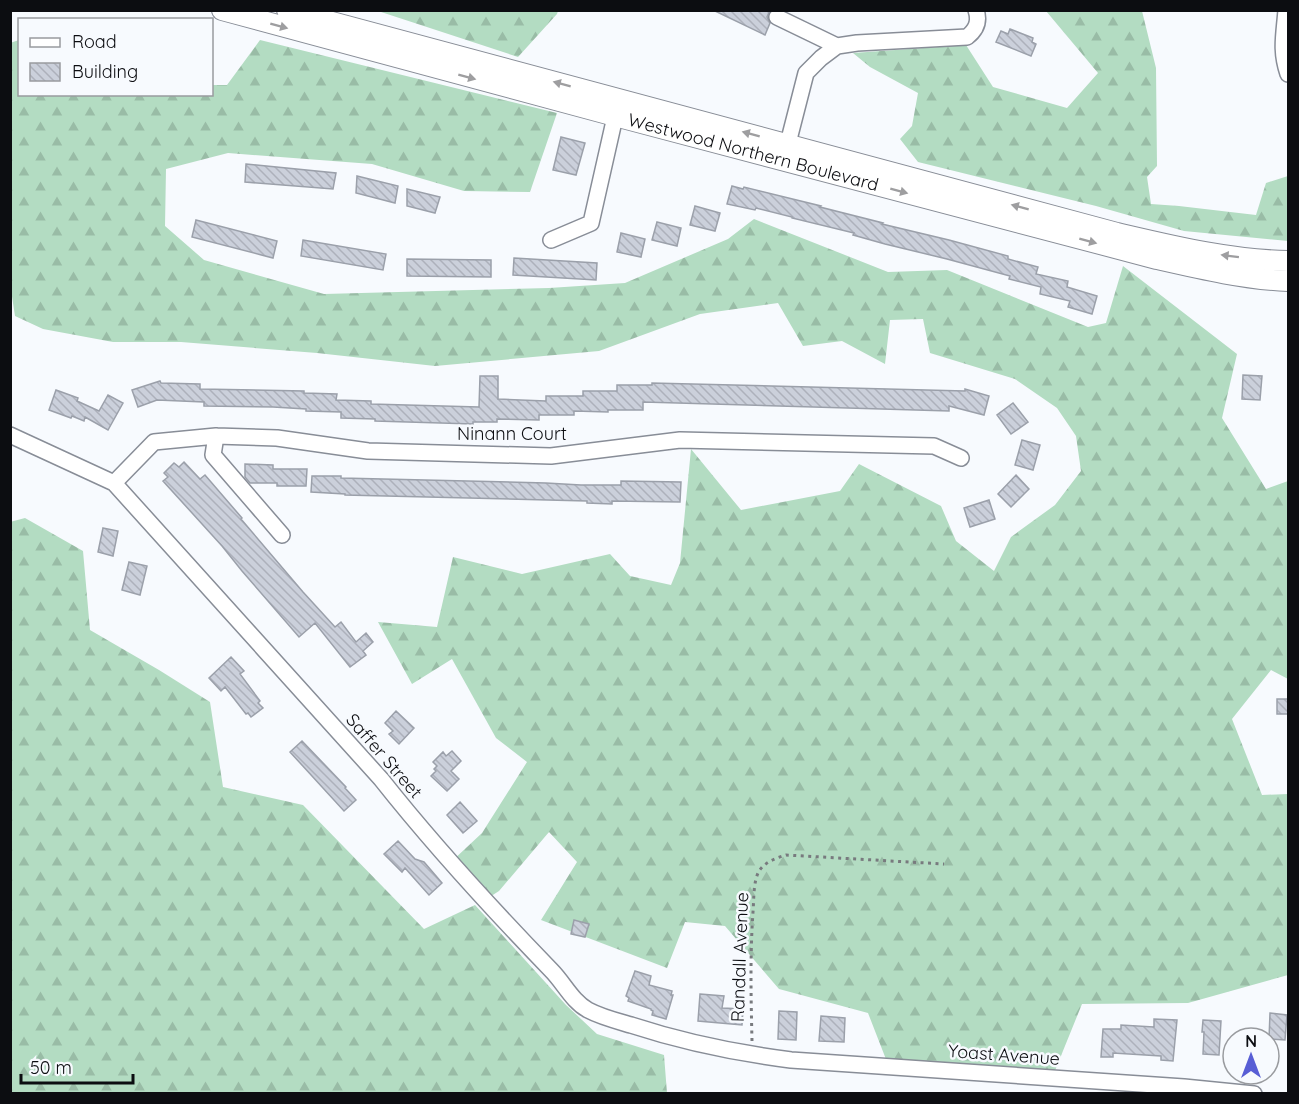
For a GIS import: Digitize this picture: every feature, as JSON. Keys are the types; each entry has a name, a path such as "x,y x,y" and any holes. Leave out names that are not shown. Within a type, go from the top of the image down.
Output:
{"main road":[{"name":"Westwood Northern Boulevard","path":"222,10 1117,233 1215,255 1265,261 1288,261"},
{"name":"Westwood Northern Boulevard","path":"287,10 617,108"},
{"name":"Westwood Northern Boulevard","path":"785,152 1157,259 1216,272 1288,281"}],"street":[{"path":"785,152 806,72 837,46 967,37 975,30 978,17 976,10"},
{"path":"1286,10 1282,49 1288,74"},
{"path":"777,17 837,46"},
{"path":"551,240 591,223 617,108"},
{"name":"Saffer Street","path":"10,435 114,483 381,779 416,822 519,937 562,981 574,1000 588,1010 662,1035 752,1055"},
{"path":"216,436 213,455 282,535"},
{"name":"Ninann Court","path":"114,483 154,442 216,436 277,438 368,451 551,456 680,440 934,446 961,458"},
{"name":"Yoast Avenue","path":"752,1055 791,1060 1184,1087 1254,1094"}],"path":[{"name":"Randall Avenue","path":"752,1055 751,950 754,895 760,870 766,864 786,855 944,864"}],"green space":[{"path":"378,11 558,11 518,57"},
{"path":"1046,11 1142,11 1156,68 1157,166 1147,177 1151,204 1256,215 1266,183 1288,176 1288,241 1184,231 1096,206 918,162 900,139 912,126 918,93 870,67 853,53 966,45 993,87 1067,108 1098,73"},
{"path":"18,40 18,96 213,96 213,85 227,85 260,40 557,113 530,192 464,191 372,164 228,153 166,169 165,226 204,260 324,294 549,288 625,283 728,239 754,219 888,272 947,270 1088,327 1106,323 1123,266 1237,354 1222,418 1266,489 1288,481 1288,679 1271,670 1232,719 1262,795 1288,794 1288,975 1188,1003 1082,1004 1052,1078 889,1067 868,1013 779,989 725,926 685,922 667,968 541,920 577,862 549,832 499,891 485,900 451,862 482,833 527,762 496,738 452,659 412,684 378,622 437,627 453,557 522,574 610,554 630,576 671,585 680,563 691,449 741,510 840,491 859,464 941,506 956,541 994,571 1011,537 1055,505 1081,471 1076,436 1057,408 1015,379 930,353 923,319 890,320 885,364 842,341 803,346 778,303 700,314 599,351 435,366 317,353 181,342 113,342 43,329 15,316 11,290 10,43"},
{"path":"25,518 83,551 90,630 210,702 223,787 303,805 424,929 475,905 566,1005 597,1034 664,1055 667,1093 11,1093 10,522"}],"building":[{"path":"713,10 770,10 767,17 770,23 765,35"},
{"path":"1010,29 1033,38 1032,42 1036,44 1031,56 996,42 1001,31 1008,34"},
{"path":"561,137 585,143 576,175 553,170"},
{"path":"246,164 336,173 333,189 245,182"},
{"path":"357,176 398,186 395,203 356,193"},
{"path":"732,186 821,206 1008,256 1008,259 1038,267 1036,274 1068,281 1067,287 1097,296 1092,314 1068,307 1070,301 1040,294 1041,287 1009,279 1010,276 792,217 727,204"},
{"path":"407,189 440,197 435,213 407,206"},
{"path":"695,206 720,213 715,231 690,225"},
{"path":"196,220 277,241 273,258 192,237"},
{"path":"657,222 681,228 677,246 652,240"},
{"path":"621,233 645,239 641,257 617,252"},
{"path":"303,240 386,254 383,270 301,256"},
{"path":"514,258 597,263 596,280 513,275"},
{"path":"407,259 491,260 491,277 407,276"},
{"path":"1243,375 1262,376 1260,400 1242,399"},
{"path":"480,376 498,376 498,399 546,401 546,396 583,396 583,391 617,391 617,385 652,385 652,383 965,391 965,389 989,396 984,415 949,406 949,411 643,402 643,410 574,411 574,415 539,415 539,420 497,419 497,422 473,422 473,424 375,421 375,419 341,418 341,412 273,407 204,406 204,402 157,400 138,407 132,390 160,381 161,383 200,384 200,389 337,394 336,400 371,401 371,404 479,407"},
{"path":"56,390 78,398 77,401 99,411 108,395 123,403 108,430 85,417 84,421 49,410"},
{"path":"1013,403 1028,422 1011,434 997,415"},
{"path":"1022,440 1040,445 1033,470 1015,465"},
{"path":"184,462 200,479 205,475 335,627 341,622 356,642 366,633 373,642 363,651 366,655 350,667 315,623 299,637 163,481 168,477 164,473 174,463 179,467"},
{"path":"245,464 273,465 273,469 307,469 306,486 250,483 245,477"},
{"path":"1016,475 1029,489 1011,507 998,494"},
{"path":"312,476 581,485 621,485 621,481 681,482 680,502 612,501 612,504 587,503 587,501 345,495 311,492"},
{"path":"989,500 995,519 970,527 964,508"},
{"path":"103,528 118,531 113,556 98,552"},
{"path":"129,562 147,566 140,595 122,590"},
{"path":"231,657 244,671 240,674 263,708 251,717 248,713 246,714 225,687 221,691 209,678"},
{"path":"1277,699 1288,699 1288,714 1277,714"},
{"path":"396,711 414,728 399,744 389,734 393,731 385,723"},
{"path":"302,741 356,800 344,811 290,752"},
{"path":"452,751 461,761 451,771 459,779 447,791 431,776 437,766 433,762 443,752 446,756"},
{"path":"460,802 477,821 463,833 447,815"},
{"path":"398,841 415,859 424,862 442,883 429,895 405,868 402,872 384,854"},
{"path":"574,920 589,924 585,937 571,934"},
{"path":"635,971 651,976 649,985 672,991 671,995 673,995 666,1019 652,1015 651,1009 628,1001 629,998 626,996"},
{"path":"700,994 724,996 722,1008 743,1009 742,1025 698,1021"},
{"path":"779,1011 797,1012 796,1040 778,1039"},
{"path":"1270,1013 1287,1015 1285,1040 1281,1040 1281,1026 1270,1026"},
{"path":"821,1016 845,1018 844,1042 819,1041"},
{"path":"1154,1019 1177,1020 1173,1061 1161,1060 1161,1056 1113,1053 1113,1057 1101,1057 1103,1029 1121,1029 1121,1025 1154,1027"},
{"path":"1203,1020 1221,1021 1219,1055 1203,1054"}]}
